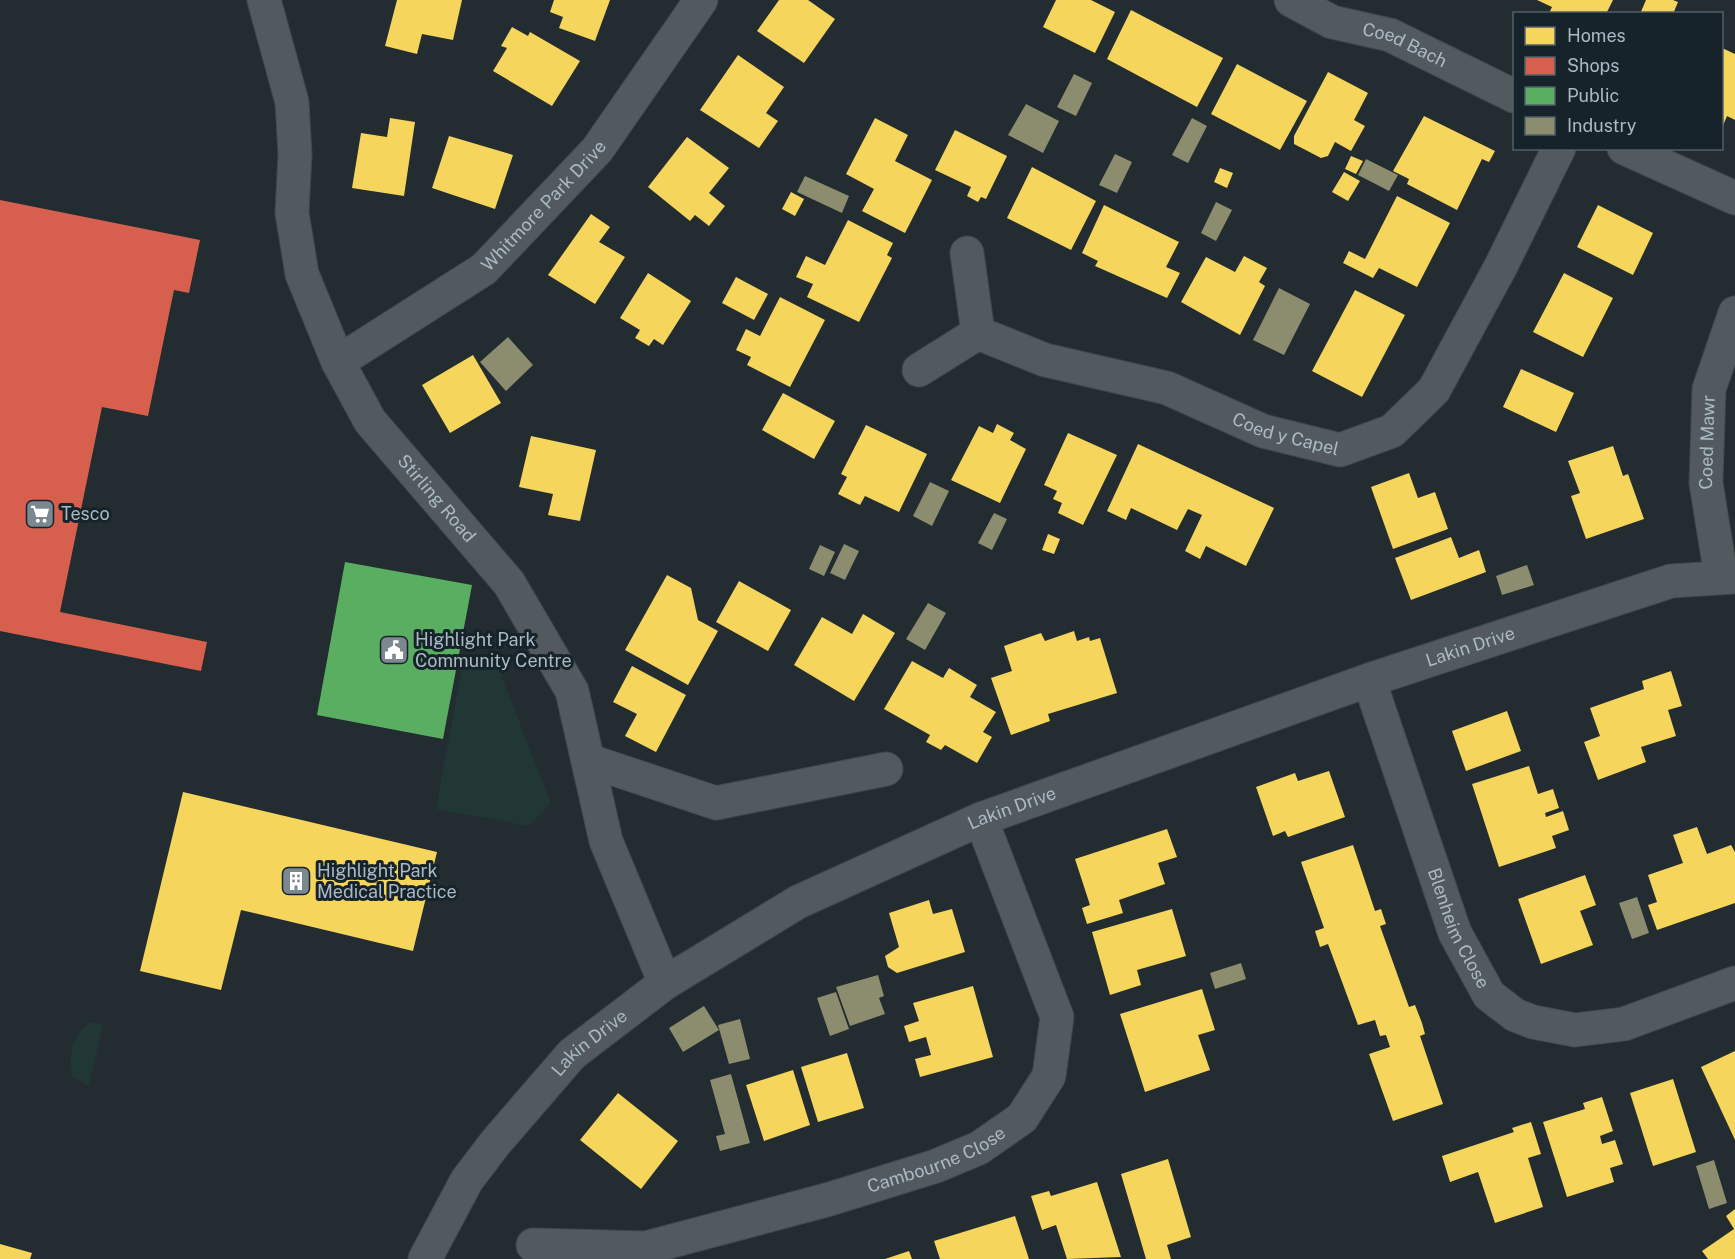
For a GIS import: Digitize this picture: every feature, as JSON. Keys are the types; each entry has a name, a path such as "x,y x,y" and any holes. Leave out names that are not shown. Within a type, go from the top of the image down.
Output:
{"street":[{"name":"Stirling Road","path":"264,0 292,102 295,154 292,213 302,274 338,362 370,422 510,583 572,691 590,761 606,841 665,983"},
{"name":"Whitmore Park Drive","path":"338,362 484,269 597,150 701,0"},
{"name":"Coed Bach","path":"1292,0 1332,22 1390,35 1513,95"},
{"name":"Coed y Capel","path":"978,333 1045,360 1167,388 1263,431 1340,450 1392,431 1434,390 1501,266 1558,150"},
{"path":"1628,150 1735,198"},
{"path":"919,370 978,333 967,253"},
{"name":"Coed Mawr","path":"1728,576 1706,483 1708,389 1735,313"},
{"name":"Lakin Drive","path":"425,1259 467,1180 496,1142 572,1054 665,983 798,902 981,819 1370,680 1671,581 1728,576"},
{"name":"Blenheim Close","path":"1370,680 1455,933 1489,995 1515,1015 1533,1022 1575,1030 1624,1024 1735,982"},
{"path":"590,761 716,803 886,769"},
{"name":"Cambourne Close","path":"533,1245 646,1248 830,1198 936,1166 979,1148 1022,1118 1049,1076 1057,1017 981,819"}],"green space":[{"path":"464,656 496,662 551,803 529,826 436,809"},
{"path":"90,1022 103,1025 89,1086 72,1076 71,1053 75,1039"}],"building: Homes":[{"path":"397,0 462,0 453,40 422,34 417,54 385,46"},
{"path":"554,0 610,0 595,41 559,28 563,17 550,12"},
{"path":"779,0 808,0 835,19 804,63 757,31"},
{"path":"1056,0 1091,0 1115,12 1095,53 1043,27"},
{"path":"1537,0 1613,0 1607,12 1552,12 1552,7"},
{"path":"1646,0 1678,2 1674,12 1641,12"},
{"path":"1131,10 1223,58 1197,107 1107,59"},
{"path":"512,27 528,36 530,32 580,61 552,106 493,71 507,48 501,46"},
{"path":"1723,48 1735,54 1735,120 1727,116 1723,126"},
{"path":"738,55 784,87 766,113 778,121 759,148 700,110"},
{"path":"1237,64 1307,101 1280,150 1211,114"},
{"path":"1328,72 1368,93 1354,120 1365,126 1351,151 1335,142 1328,156 1321,158 1294,144 1294,136"},
{"path":"1424,116 1495,151 1489,162 1482,159 1457,210 1407,184 1409,179 1393,171"},
{"path":"390,118 415,122 404,196 352,188 361,133 387,137"},
{"path":"875,118 908,135 895,161 932,180 905,233 862,211 874,189 846,174"},
{"path":"955,130 1007,156 986,199 981,197 978,202 967,196 971,187 935,170"},
{"path":"449,136 513,155 495,209 432,188"},
{"path":"687,137 729,168 709,193 725,206 709,226 695,215 690,221 648,187"},
{"path":"1351,156 1363,161 1356,174 1345,169"},
{"path":"1032,167 1096,201 1071,250 1007,218"},
{"path":"1220,168 1233,173 1227,188 1214,182"},
{"path":"1344,172 1360,181 1348,201 1332,192"},
{"path":"791,192 804,199 795,216 782,209"},
{"path":"1397,196 1450,223 1417,287 1379,268 1373,278 1343,263 1349,251 1365,259"},
{"path":"1104,205 1179,242 1166,267 1180,273 1167,298 1095,266 1098,261 1082,253"},
{"path":"1598,205 1653,233 1633,275 1577,247"},
{"path":"591,214 610,227 599,242 625,257 595,304 548,275"},
{"path":"848,220 893,243 887,255 892,258 859,322 807,297 813,284 796,277 806,256 825,265"},
{"path":"1244,256 1267,268 1259,282 1265,286 1240,335 1181,302 1206,257 1235,272"},
{"path":"648,273 691,301 663,345 654,339 649,346 635,338 640,330 620,318"},
{"path":"1564,273 1613,298 1583,357 1533,332"},
{"path":"736,277 768,294 754,320 722,303"},
{"path":"1355,290 1405,315 1362,397 1312,371"},
{"path":"780,297 825,320 790,387 747,365 751,357 736,350 746,329 760,336"},
{"path":"473,355 501,403 450,433 422,385"},
{"path":"1521,369 1574,393 1556,432 1503,407"},
{"path":"783,393 835,421 814,459 762,430"},
{"path":"997,424 1014,433 1010,440 1026,449 1000,503 951,480 979,426 993,433"},
{"path":"866,425 927,454 899,512 865,496 860,505 838,494 847,477 841,474"},
{"path":"1068,433 1117,455 1083,525 1058,513 1062,503 1053,499 1057,491 1044,485"},
{"path":"531,436 596,450 580,521 548,515 553,494 519,487"},
{"path":"1138,444 1274,508 1246,566 1206,546 1200,559 1185,551 1202,515 1188,509 1177,530 1131,508 1126,520 1107,511"},
{"path":"1613,446 1623,476 1628,474 1644,519 1586,539 1571,496 1580,493 1568,461"},
{"path":"1409,473 1418,498 1435,492 1448,529 1393,549 1371,487"},
{"path":"1048,534 1060,539 1054,554 1042,550"},
{"path":"1451,537 1459,558 1479,550 1486,572 1411,600 1395,558"},
{"path":"667,575 691,588 698,620 718,631 688,685 625,650"},
{"path":"739,581 791,610 768,651 716,622"},
{"path":"863,614 895,633 854,701 794,665 822,617 852,634"},
{"path":"1074,631 1077,641 1089,637 1090,641 1100,638 1117,693 1048,714 1050,721 1011,735 991,678 1012,671 1004,646 1041,633 1045,641"},
{"path":"912,661 943,678 949,668 977,685 970,697 996,712 983,732 992,737 977,763 945,745 941,750 926,742 930,735 884,709"},
{"path":"632,666 686,695 656,752 625,736 637,714 613,702"},
{"path":"1671,671 1682,706 1668,710 1676,736 1641,747 1646,762 1598,780 1584,742 1600,736 1590,708 1644,689 1642,681"},
{"path":"1507,711 1521,751 1466,771 1452,731"},
{"path":"1529,766 1538,794 1553,789 1559,808 1545,813 1546,817 1563,811 1569,830 1552,836 1556,848 1499,867 1472,784"},
{"path":"1329,771 1345,817 1288,837 1285,831 1273,836 1256,787 1295,773 1298,781"},
{"name":"Highlight Park Medical Practice","path":"183,792 437,852 413,951 241,910 221,990 140,971"},
{"path":"1697,827 1707,854 1731,845 1735,852 1735,903 1657,930 1648,905 1657,902 1648,875 1683,863 1673,835"},
{"path":"1167,829 1177,857 1158,863 1165,884 1119,900 1123,913 1087,924 1082,908 1090,905 1075,859"},
{"path":"1353,845 1375,911 1381,909 1386,924 1380,926 1409,1007 1415,1005 1422,1023 1425,1034 1420,1036 1443,1104 1393,1121 1369,1054 1390,1047 1386,1035 1380,1036 1375,1020 1358,1025 1328,944 1320,947 1315,931 1324,928 1301,862"},
{"path":"1585,875 1596,905 1580,911 1593,945 1541,964 1518,899"},
{"path":"929,900 933,914 952,909 965,952 897,973 888,967 885,956 899,947 889,913"},
{"path":"1172,909 1186,956 1137,970 1141,985 1110,995 1092,932"},
{"path":"973,986 993,1057 920,1077 915,1059 931,1055 926,1037 909,1042 904,1026 919,1021 913,1003"},
{"path":"1202,989 1215,1030 1198,1035 1210,1070 1145,1092 1120,1014"},
{"path":"1735,1051 1735,1140 1701,1067"},
{"path":"847,1053 864,1108 818,1122 801,1067"},
{"path":"793,1070 810,1125 764,1141 746,1085"},
{"path":"1673,1079 1696,1152 1653,1166 1630,1093"},
{"path":"618,1093 678,1141 641,1189 580,1140"},
{"path":"1602,1097 1613,1131 1600,1136 1602,1144 1615,1140 1623,1164 1610,1168 1614,1182 1567,1197 1543,1122 1585,1109 1583,1103"},
{"path":"1531,1122 1541,1154 1528,1158 1543,1207 1495,1223 1478,1172 1450,1182 1442,1156 1514,1132 1512,1128"},
{"path":"1168,1159 1191,1237 1167,1245 1171,1259 1146,1259 1121,1174"},
{"path":"1097,1182 1121,1257 1067,1259 1056,1225 1042,1230 1031,1196 1049,1191 1051,1196"},
{"path":"1735,1209 1735,1259 1708,1259 1702,1251 1734,1229 1726,1216"},
{"path":"1015,1216 1029,1259 940,1259 934,1241"},
{"path":"0,1244 32,1253 30,1259 0,1259"},
{"path":"909,1251 912,1259 885,1259"}],"building: Shops":[{"name":"Tesco","path":"0,200 200,240 189,293 174,290 148,416 102,407 60,612 207,642 201,671 0,631"}],"building: Public":[{"name":"Highlight Park Community Centre","path":"345,562 472,585 443,739 317,715"}],"building: Industry":[{"path":"1074,74 1092,83 1076,116 1057,107"},
{"path":"1026,104 1059,121 1043,153 1008,135"},
{"path":"1192,118 1207,126 1188,163 1172,155"},
{"path":"1115,154 1132,162 1117,193 1099,185"},
{"path":"1366,159 1398,175 1389,191 1358,175"},
{"path":"805,176 849,196 842,213 797,192"},
{"path":"1216,202 1232,210 1216,241 1201,233"},
{"path":"1279,288 1310,304 1284,355 1253,340"},
{"path":"508,337 533,365 506,391 480,362"},
{"path":"930,482 949,491 932,526 913,516"},
{"path":"994,513 1007,519 992,550 978,543"},
{"path":"844,544 859,551 845,580 830,573"},
{"path":"820,545 835,552 824,576 809,569"},
{"path":"1527,565 1534,585 1502,595 1496,576"},
{"path":"928,603 946,613 925,650 906,639"},
{"path":"1637,897 1649,933 1632,939 1619,903"},
{"path":"1241,963 1246,979 1215,989 1210,973"},
{"path":"878,975 884,996 879,998 885,1014 850,1026 836,987"},
{"path":"836,992 849,1029 830,1036 817,998"},
{"path":"704,1006 719,1030 683,1052 669,1028"},
{"path":"740,1019 750,1059 729,1064 718,1025"},
{"path":"731,1074 750,1143 720,1151 716,1136 725,1134 710,1080"},
{"path":"1714,1160 1727,1203 1709,1209 1696,1166"}],"place":[{"name":"Tesco","path":"40,514"},
{"name":"Highlight Park Community Centre","path":"394,650"},
{"name":"Highlight Park Medical Practice","path":"296,881"}]}
